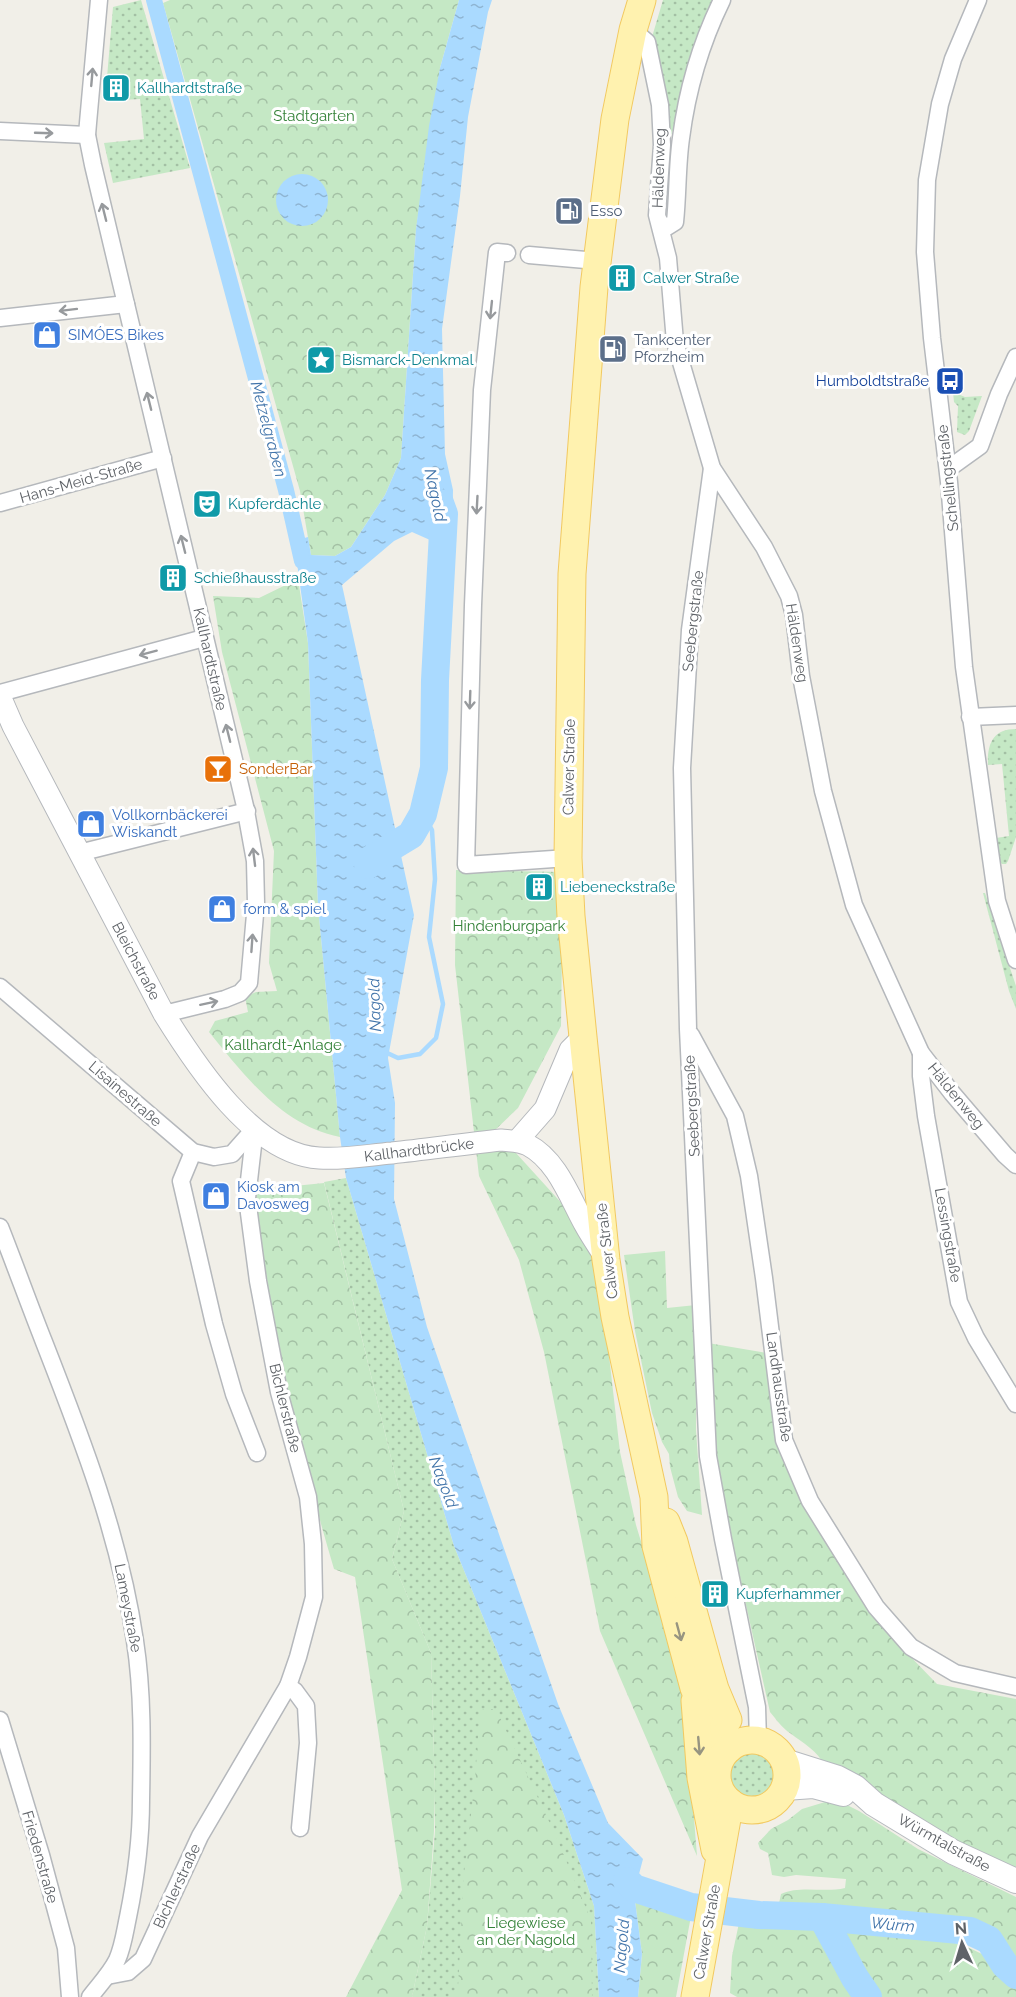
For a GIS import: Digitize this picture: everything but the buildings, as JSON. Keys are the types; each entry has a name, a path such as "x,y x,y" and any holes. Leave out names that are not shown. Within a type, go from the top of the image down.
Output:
{"main road":[{"name":"Calwer Straße","path":"642,0 633,30 615,119 597,261 572,574 568,858 571,916 606,1260 617,1328 654,1497 656,1546 694,1688 719,1737 742,1744"},
{"name":"Calwer Straße","path":"654,1497 674,1542 715,1689 742,1744"},
{"path":"694,1688 701,1778 718,1872"},
{"path":"742,1744 774,1748 784,1761 787,1779 785,1788 779,1798 770,1805 759,1809 739,1806 722,1793 717,1770 721,1759 742,1744"},
{"name":"Würmtalstraße","path":"784,1761 838,1778 855,1787 874,1804 953,1852 1016,1881"},
{"name":"Würmtalstraße","path":"785,1788 813,1786 874,1804"},
{"name":"Calwer Straße","path":"695,1997 718,1872 739,1806"}],"street":[{"name":"Kallhardtstraße","path":"99,0 87,135 204,638 247,811 255,861 256,903 249,983 240,993 225,999 164,1014"},
{"path":"660,222 663,227 667,227 675,222 679,156 688,99 704,46 722,0"},
{"name":"Schellingstraße","path":"978,0 957,49 943,93 931,149 924,233 970,717 997,901 1016,960"},
{"name":"Häldenweg","path":"633,30 647,42 660,105 662,146 657,215 668,258 675,342 712,468 764,547 789,596 794,615 801,676 823,791 854,905 921,1053 952,1093 1016,1165"},
{"path":"0,131 87,135"},
{"path":"502,252 482,390 472,617 466,866 568,858"},
{"path":"529,255 597,261"},
{"path":"0,318 126,304"},
{"path":"948,469 980,446 999,394 1016,357"},
{"name":"Hans-Meid-Straße","path":"0,503 163,458"},
{"name":"Seebergstraße","path":"712,468 690,630 682,768 688,1029 708,1456 755,1696 742,1744"},
{"path":"0,694 204,638"},
{"name":"Bleichstraße","path":"0,694 13,726 164,1014 209,1082 226,1102 255,1128 288,1150 318,1158 338,1158"},
{"path":"970,717 1016,715"},
{"path":"79,853 247,811"},
{"name":"Lisainestraße","path":"0,987 193,1152"},
{"name":"Landhausstraße","path":"688,1029 735,1116 750,1188 764,1278 784,1440 810,1501 876,1607 911,1647 955,1673 1016,1687"},
{"path":"509,1141 545,1108 570,1050 583,1037"},
{"name":"Lessingstraße","path":"921,1053 921,1076 926,1116 959,1302 976,1338 1016,1404"},
{"path":"255,1128 232,1154 214,1157 193,1152 181,1181 214,1324 234,1394 257,1453"},
{"name":"Bichlerstraße","path":"107,1976 128,1972 143,1959 195,1845 288,1686 314,1597 313,1544 308,1497 279,1392 258,1281 247,1198 255,1128"},
{"path":"509,1141 528,1145 540,1153 551,1166 566,1188 606,1260"},
{"name":"Kallhardtbrücke","path":"338,1158 509,1141"},
{"name":"Lameystraße","path":"0,1227 69,1407 104,1508 118,1556 135,1642 139,1678 142,1760 141,1838 124,1940 117,1960 90,1997"},
{"path":"288,1686 295,1691 306,1706 308,1743 300,1828"},
{"name":"Friedenstraße","path":"0,1720 41,1855 66,1948 69,1997"}],"green space":[{"path":"141,0 190,168 113,183 104,143 144,139 140,99 105,101 113,7"},
{"name":"Stadtgarten","path":"170,0 459,0 440,68 416,229 401,458 385,495 351,547 335,556 311,555 300,491 163,3"},
{"path":"663,0 712,0 684,83 672,134 669,135 652,37"},
{"path":"953,392 965,397 982,396 969,431 965,435 957,432 958,406 954,402"},
{"name":"Kallhardt-Anlage","path":"298,579 308,643 318,906 340,1137 319,1131 282,1110 236,1065 209,1032 215,1021 248,1012 245,997 256,992 277,991 269,963 274,851 222,652 213,596 259,598"},
{"path":"1016,729 1016,837 1008,861 1002,864 996,838 1009,836 1002,764 988,765 988,757 990,744 997,735"},
{"name":"Hindenburgpark","path":"456,870 563,872 561,1026 518,1108 495,1130 566,1208 598,1259 620,1452 636,1525 683,1680 697,1856 600,1631 544,1352 519,1260 479,1176 455,965"},
{"path":"983,893 985,893 1016,986 1016,1009 1009,991"},
{"path":"346,1178 454,1546 564,1815 594,1906 599,1997 412,1997 427,1926 435,1831 431,1653 392,1559 404,1511 324,1182"},
{"path":"324,1183 404,1511 392,1559 431,1653 434,1831 427,1926 412,1997 346,1997 402,1890 355,1577 334,1569 308,1475 286,1381 268,1286 254,1190"},
{"path":"665,1251 667,1308 696,1305 696,1430 702,1515 687,1511 678,1497 669,1454 662,1442 652,1413 635,1331 624,1255"},
{"path":"708,1343 767,1353 804,1505 851,1584 906,1652 937,1684 1016,1699 1016,1869 963,1846 825,1766 814,1751 784,1729 770,1712 717,1476"},
{"name":"Liegewiese an der Nagold","path":"496,1709 555,1834 591,1920 592,1997 455,1997 458,1987 464,1874 475,1780 480,1710"},
{"path":"748,1750 758,1750 773,1760 777,1774 776,1783 767,1794 758,1798 748,1798 733,1788 729,1779 729,1769 739,1754"},
{"path":"835,1799 859,1811 918,1849 1016,1897 1016,1971 1007,1963 992,1938 958,1922 909,1913 854,1910 818,1914 778,1908 781,1894 788,1891 845,1888 846,1879 772,1875 768,1853 760,1849 758,1843 771,1829 802,1809"},
{"path":"634,1893 691,1916 676,1997 638,1997 642,1954"},
{"path":"739,1923 808,1924 961,1944 982,1954 1000,1976 1016,1988 1016,1997 737,1997 730,1993 732,1956"}],"water":[{"path":"459,0 492,0 468,117 442,329 445,454 453,490 452,540 430,540 412,532 394,541 342,585 414,915 388,1058 395,1103 394,1199 427,1327 558,1704 608,1823 643,1859 634,1893 642,1954 638,1997 599,1997 594,1906 564,1815 454,1546 346,1178 318,906 308,643 294,541 308,537 311,555 335,556 351,547 385,495 401,458 416,229 429,126 440,68"},
{"path":"297,174 307,174 317,178 324,185 328,200 324,215 317,222 307,226 297,226 287,222 280,215 276,205 276,195 280,185 287,178"}],"waterway":[{"name":"Metzelgraben","path":"154,0 286,490 302,561"},
{"name":"Nagold","path":"368,865 368,861 411,835 423,814 434,768 435,680 444,514 440,503"},
{"path":"383,1051 398,1058 420,1054 436,1038 443,1004 429,937 435,879 432,830 423,814"},
{"name":"Würm","path":"627,1881 634,1888 691,1907 759,1915 822,1917 970,1931 989,1940 1005,1965 1016,1975"},
{"name":"Würm","path":"822,1917 868,1997"}],"place":[{"name":"Kallhardtstraße","path":"116,88"},
{"name":"Esso","path":"569,211"},
{"name":"Calwer Straße","path":"622,278"},
{"name":"SIMÓES Bikes","path":"47,335"},
{"name":"Tankcenter Pforzheim","path":"613,349"},
{"name":"Bismarck-Denkmal","path":"321,360"},
{"name":"Humboldtstraße","path":"950,381"},
{"name":"Kupferdächle","path":"207,504"},
{"name":"Schießhausstraße","path":"173,578"},
{"name":"SonderBar","path":"218,769"},
{"name":"Vollkornbäckerei Wiskandt","path":"91,824"},
{"name":"Liebeneckstraße","path":"539,887"},
{"name":"form & spiel","path":"222,909"},
{"name":"Kiosk am Davosweg","path":"216,1196"},
{"name":"Kupferhammer","path":"715,1594"}]}
